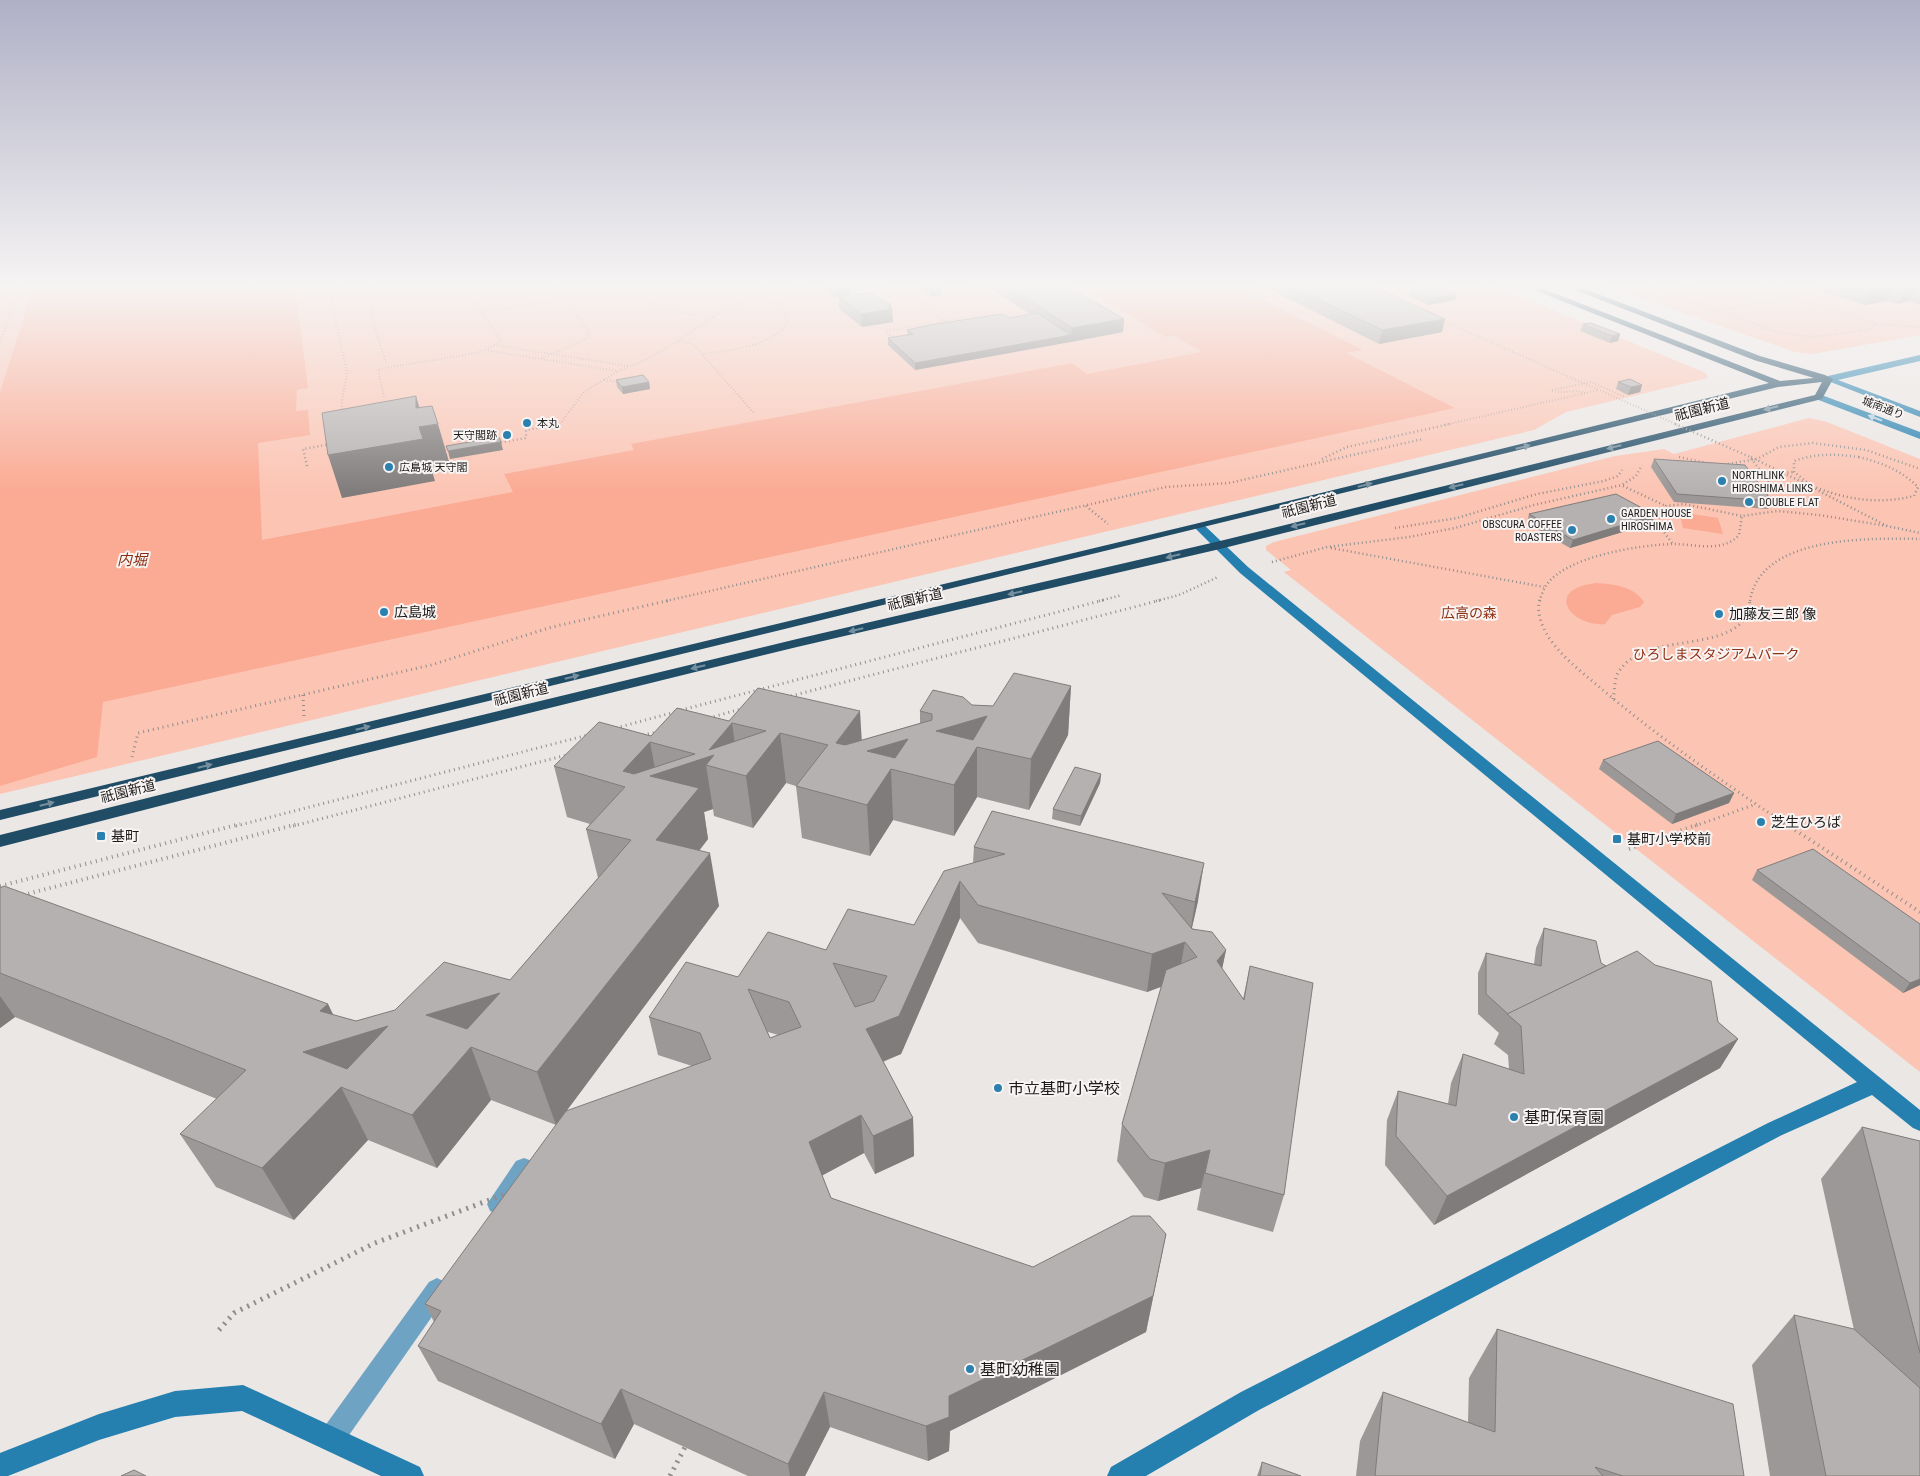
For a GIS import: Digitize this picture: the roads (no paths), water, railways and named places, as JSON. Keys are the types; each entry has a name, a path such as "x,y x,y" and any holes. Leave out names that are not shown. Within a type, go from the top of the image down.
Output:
{"highway":[{"name":"城南通り","path":"1704,355 1778,384 1819,397"},
{"path":"1749,355 1828,379 1819,397"},
{"name":"祇園新道","path":"0,815 1199,526 1778,384 1828,379"},
{"name":"祇園新道","path":"0,841 355,750 797,643 1220,544 1819,397"}],"street":[{"path":"1828,379 1920,358"},
{"path":"1828,379 1920,414"},
{"name":"城南通り","path":"1819,397 1920,436"},
{"path":"1199,526 1220,544 1237,564 1920,1122"},
{"path":"1120,1476 1250,1401 1775,1129 1874,1084"},
{"path":"484,1224 524,1168"},
{"path":"331,1439 450,1272"},
{"path":"0,1466 99,1427 175,1404 243,1398 411,1476"}],"water":[{"name":"内堀","path":"12,355 304,355 308,388 297,390 296,411 308,410 310,435 258,443 262,540 513,492 504,474 634,450 631,444 1072,363 1087,374 1187,355 1350,355 1455,408 103,702 97,757 0,786 0,392"},
{"path":"1679,512 1718,518 1723,534 1683,528"},
{"path":"1596,583 1616,585 1629,589 1635,592 1644,602 1640,607 1612,615 1605,624 1582,620 1573,614 1568,607 1567,599 1570,592"}],"place":[{"name":"本丸","path":"527,423"},
{"name":"天守閣跡","path":"507,435"},
{"name":"広島城 天守閣","path":"389,467"},
{"name":"NORTHLINK HIROSHIMA LINKS","path":"1722,481"},
{"name":"DOUBLE FLAT","path":"1749,502"},
{"name":"GARDEN HOUSE HIROSHIMA","path":"1611,519"},
{"name":"OBSCURA COFFEE ROASTERS","path":"1572,530"},
{"name":"広島城","path":"384,612"},
{"name":"加藤友三郎 像","path":"1719,614"},
{"name":"芝生ひろば","path":"1761,822"},
{"name":"基町","path":"101,836"},
{"name":"基町小学校前","path":"1617,839"},
{"name":"市立基町小学校","path":"998,1088"},
{"name":"基町保育園","path":"1514,1117"},
{"name":"基町幼稚園","path":"970,1369"}],"park label":[{"name":"広高の森","path":"1469,613"},
{"name":"ひろしまスタジアムパーク","path":"1716,654"}]}
